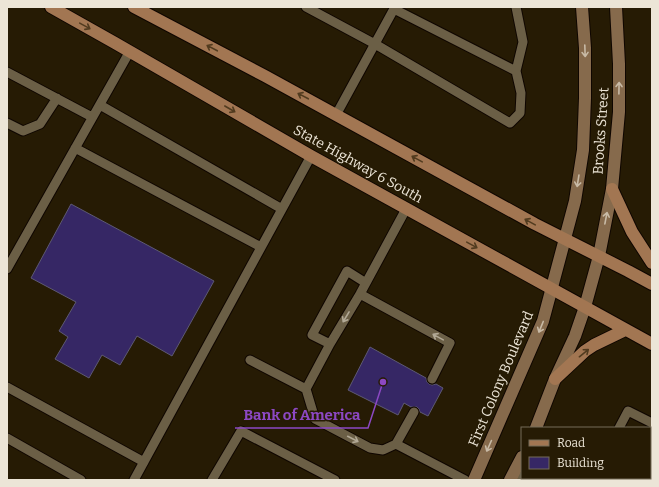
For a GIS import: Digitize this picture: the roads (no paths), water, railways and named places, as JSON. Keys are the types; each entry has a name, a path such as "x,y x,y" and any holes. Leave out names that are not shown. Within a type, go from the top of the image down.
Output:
{"main road":[{"name":"State Highway 6 South","path":"51,7 311,156 652,344"},
{"path":"134,7 535,224 652,284"},
{"name":"Brooks Street","path":"552,289 575,201 582,150 586,73 582,7"},
{"name":"Brooks Street","path":"585,307 599,256 612,188 618,112 619,50 616,7"},
{"path":"612,188 638,243 652,263"},
{"name":"First Colony Boulevard","path":"474,480 543,321 552,289"},
{"path":"536,427 555,379 575,336 585,307"},
{"path":"555,379 585,351 625,330"},
{"path":"515,477 521,460"}],"lane":[{"path":"311,8 510,123 520,113 521,93 516,71 523,42 514,8"},
{"path":"336,115 395,8 516,71"},
{"path":"7,269 130,51"},
{"path":"7,72 92,117"},
{"path":"7,122 23,131 40,124 57,98"},
{"path":"100,105 282,209"},
{"path":"75,148 261,247"},
{"path":"134,480 311,156"},
{"path":"406,209 306,389 315,420 370,448 383,450 396,444 414,412"},
{"path":"330,344 312,335 347,272 366,283"},
{"path":"360,294 450,343 432,379"},
{"path":"250,360 306,389"},
{"path":"7,387 144,462"},
{"path":"620,427 628,411 652,423"},
{"path":"212,480 241,431 335,480"},
{"path":"7,438 81,480"},
{"path":"396,444 465,480"}],"place":[{"name":"Bank of America","path":"383,382"}]}
